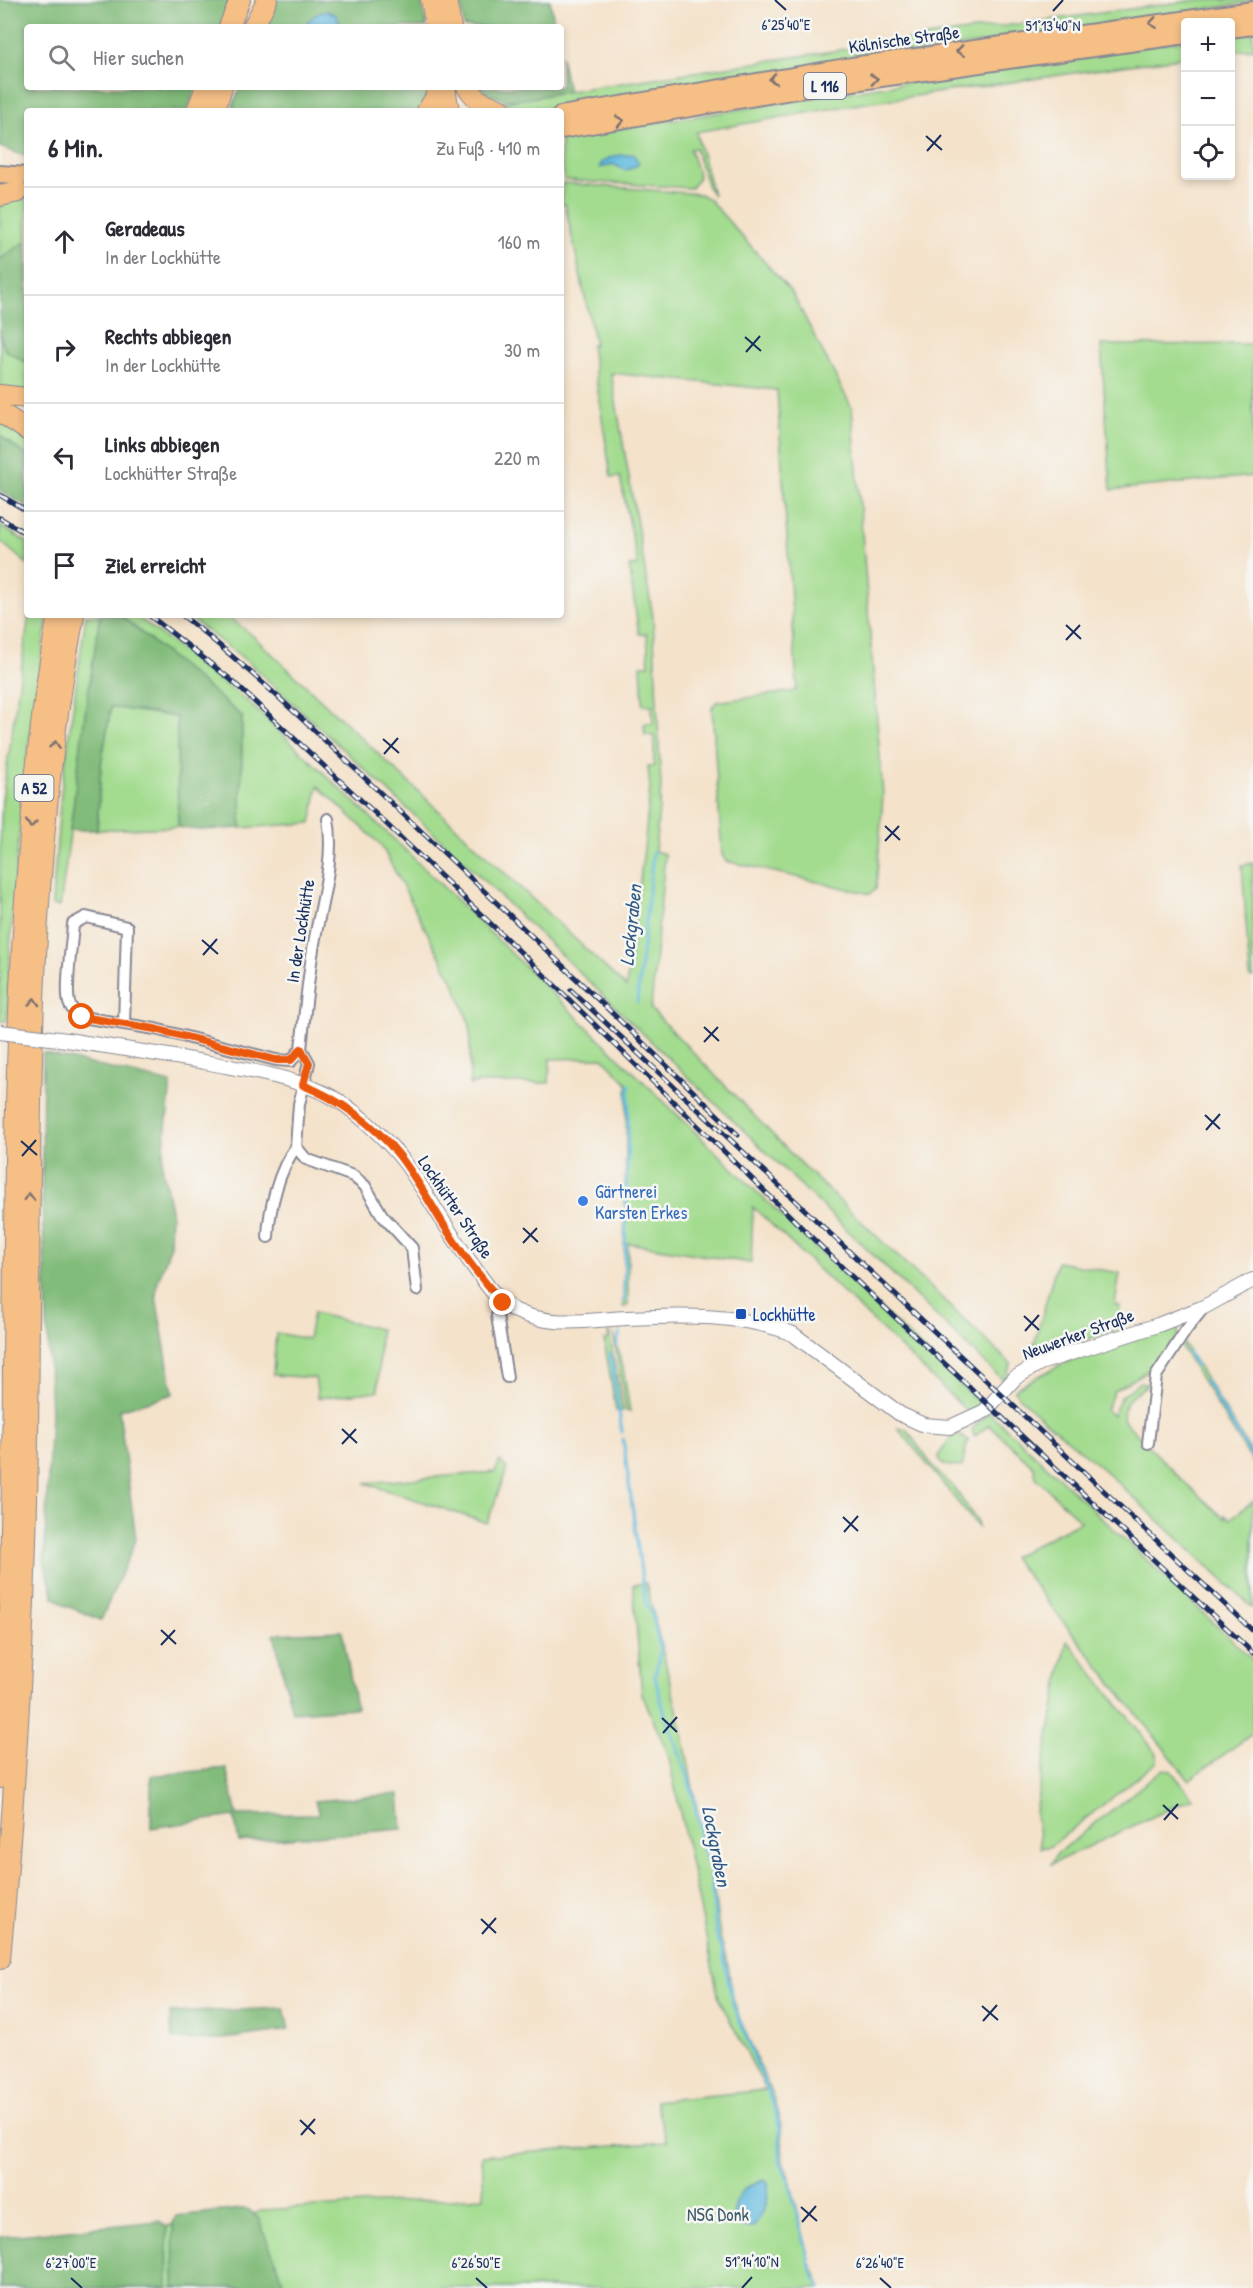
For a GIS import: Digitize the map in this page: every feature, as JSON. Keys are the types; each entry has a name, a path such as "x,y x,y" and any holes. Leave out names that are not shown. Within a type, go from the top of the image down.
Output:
{"highway":[{"path":"230,24 240,0"},
{"path":"246,24 257,0"},
{"path":"255,24 267,0"},
{"path":"431,0 435,24"},
{"path":"446,0 450,24"},
{"path":"429,108 438,90"},
{"path":"446,90 448,108"},
{"path":"458,90 460,108"},
{"path":"470,90 478,100 496,108"},
{"path":"200,108 217,94"},
{"path":"0,394 24,398"},
{"path":"0,412 24,428"},
{"name":"A 52","path":"0,1778 10,1603 13,1500 15,1124 21,958 35,781 62,618"},
{"name":"A 52","path":"0,1959 16,1757 24,1604 30,1123 36,970 55,739 62,618"}],"main road":[{"name":"Kölnische Straße","path":"564,114 840,68 1253,10"},
{"path":"1235,28 1253,26"},
{"name":"Kölnische Straße","path":"564,129 797,90 1181,36"},
{"path":"0,174 14,189"}],"street":[{"name":"In der Lockhütte","path":"296,1147 299,1104 309,1063 301,1049 314,940 324,891 330,844 327,819"},
{"path":"124,1024 127,927 86,916 73,924 69,1004 77,1014 82,1017 166,1032 276,1060 291,1060 301,1049"},
{"name":"Lockhütter Straße","path":"0,1032 67,1040 251,1071 327,1094 373,1129 397,1152 488,1287 503,1303 532,1318 553,1322 689,1317 740,1322 788,1332"},
{"path":"268,1236 268,1224 280,1177 288,1157 296,1147 306,1159 352,1176 364,1186 382,1215 412,1248 417,1290"},
{"name":"Neuwerker Straße","path":"788,1332 900,1414 924,1425 950,1426 985,1411 1015,1378 1027,1369 1204,1307 1253,1280"},
{"path":"503,1303 498,1316 507,1377"},
{"name":"Neuwerker Straße","path":"1148,1443 1156,1376 1204,1307"}],"green space":[{"path":"0,0 233,0 223,24 24,24 24,90 196,90 188,108 24,108 24,156 0,147"},
{"path":"276,0 421,0 426,24 340,24 336,15 308,21 307,24 264,24"},
{"path":"460,0 550,0 554,24 464,24"},
{"path":"1196,0 1253,0 1253,2 564,108 495,104 548,94 953,33"},
{"path":"1253,31 1253,49 1235,51 1235,33"},
{"path":"1181,41 1181,58 859,104 696,132 713,195 708,187 695,148 690,149 699,177 691,188 565,180 564,138"},
{"path":"564,71 568,91 522,100 499,98 484,90 564,90"},
{"path":"239,90 432,90 425,108 232,108"},
{"path":"564,183 700,194 709,199 792,293 852,408 883,795 876,889 870,894 726,861 722,855 712,708 716,702 795,691 797,687 777,390 611,373 653,617 661,787 655,851 665,854 651,1009 805,1168 1011,1364 1004,1381 450,848 248,662 190,618 230,618 252,635 626,987 644,849 650,788 648,766 654,766 654,736 645,735 644,724 653,724 652,705 643,705 641,665 649,665 647,634 639,634 629,566 638,565 620,477 611,477 591,345 595,344 565,204"},
{"path":"24,199 24,245 0,259 0,202"},
{"path":"24,243 24,361 5,350 0,336 0,259"},
{"path":"0,336 5,350 24,361 24,391 0,385"},
{"path":"1253,344 1253,476 1111,490 1101,345"},
{"path":"0,420 24,436 24,454 0,435"},
{"path":"0,435 24,454 24,504 0,491"},
{"path":"0,526 24,540 24,561 0,541"},
{"path":"29,618 48,618 21,817 12,919 7,1021 0,1021 2,801"},
{"path":"86,618 100,618 60,907 52,905 61,793"},
{"path":"100,618 124,618 242,716 241,828 199,830 178,827 177,717 111,707 101,765 97,830 70,830"},
{"path":"124,618 139,618 246,700 398,843 759,1194 982,1405 968,1412 753,1207 751,1263 628,1243 628,1306 623,1307 627,1083 603,1058 550,1059 549,1083 470,1085 470,1026 455,985 381,845 318,786 311,823 241,828 242,716"},
{"path":"111,707 177,717 178,827 97,830 101,765"},
{"path":"1253,863 1253,978 1250,978 1242,865"},
{"path":"43,1053 171,1083 162,1165 171,1210 170,1247 157,1284 156,1297 173,1394 119,1410 136,1540 101,1620 65,1605 54,1597 44,1562 51,1413 42,1204"},
{"path":"1057,1262 1120,1273 1115,1305 1120,1306 1118,1329 1030,1359"},
{"path":"313,1313 380,1329 378,1391 318,1398 315,1378 273,1375 276,1333 308,1339"},
{"path":"1173,1325 1178,1329 1178,1336 1157,1365 1114,1391 1106,1410 1113,1415 1121,1397 1140,1382 1148,1385 1129,1399 1124,1409 1124,1421 1181,1479 1225,1519 1225,1515 1230,1519 1253,1501 1253,1608 1105,1471 1032,1410 1014,1391 1062,1364"},
{"path":"613,1332 623,1367 630,1412 626,1411"},
{"path":"608,1333 623,1411 616,1411 604,1340 609,1339"},
{"path":"1184,1344 1253,1455 1253,1463 1182,1348"},
{"path":"989,1412 1253,1660 1253,1733 1189,1780 1012,1557 1081,1521 1036,1478 1034,1467 989,1425 974,1437 972,1429"},
{"path":"898,1428 906,1429 937,1472 952,1485 977,1521 978,1527"},
{"path":"957,1434 969,1441 962,1467 943,1465 938,1456 950,1439"},
{"path":"500,1461 507,1469 487,1523 365,1483 495,1472"},
{"name":"NSG Donk","path":"646,1583 682,1730 701,1830 701,1845 712,1877 731,1992 773,2097 781,2125 783,2162 790,2180 810,2261 822,2288 0,2288 0,2249 256,2213 262,2210 484,2197 482,2156 667,2142 655,2101 766,2090 719,1999 668,1754 642,1694 633,1585"},
{"path":"342,1631 356,1708 292,1712 274,1634"},
{"path":"1067,1640 1157,1754 1157,1762 1051,1846 1041,1848 1035,1811"},
{"path":"226,1768 237,1815 319,1814 315,1801 399,1794 402,1829 239,1842 234,1816 151,1828 151,1776"},
{"path":"1163,1769 1171,1771 1193,1798 1051,1864 1057,1854"},
{"path":"284,2008 289,2030 216,2040 172,2039 170,2013"},
{"path":"249,2210 258,2218 286,2288 174,2288 173,2223 176,2216"},
{"path":"159,2221 167,2227 168,2288 0,2288 0,2237"}],"water":[{"path":"328,11 336,15 340,24 308,24 320,13"},
{"path":"634,154 639,164 626,171 613,164 600,168 601,163 613,156"},
{"path":"764,2180 768,2183 768,2189 763,2212 753,2227 742,2227 733,2216 736,2202 746,2188"}],"waterway":[{"name":"Lockgraben","path":"637,1002 653,852"},
{"name":"Lockgraben","path":"624,1301 629,1085"},
{"name":"Lockgraben","path":"617,1345 620,1332"},
{"path":"1188,1352 1196,1366"},
{"name":"Lockgraben","path":"610,1353 622,1432"},
{"path":"1205,1380 1253,1459"},
{"name":"Lockgraben","path":"623,1439 646,1603 653,1616 660,1651 655,1677 665,1715 689,1779 700,1827 699,1839 710,1866 716,1933 722,1950 733,2004 774,2107 780,2130 780,2161 789,2182 813,2274 821,2288"}],"railway":[{"path":"0,495 24,509"},
{"path":"0,518 24,532"},
{"path":"153,618 230,679 377,815 534,965 847,1272 1253,1653"},
{"path":"186,618 239,662 322,738 572,974 738,1135"},
{"path":"571,990 1253,1631"}],"place":[{"name":"Gärtnerei Karsten Erkes","path":"583,1201"},
{"name":"Lockhütte","path":"741,1314"}],"route":[{"path":"82,1017 155,1029 276,1060 291,1060 301,1049 309,1063 303,1085 327,1094 373,1129 397,1152 447,1229 488,1287 503,1303"}]}
